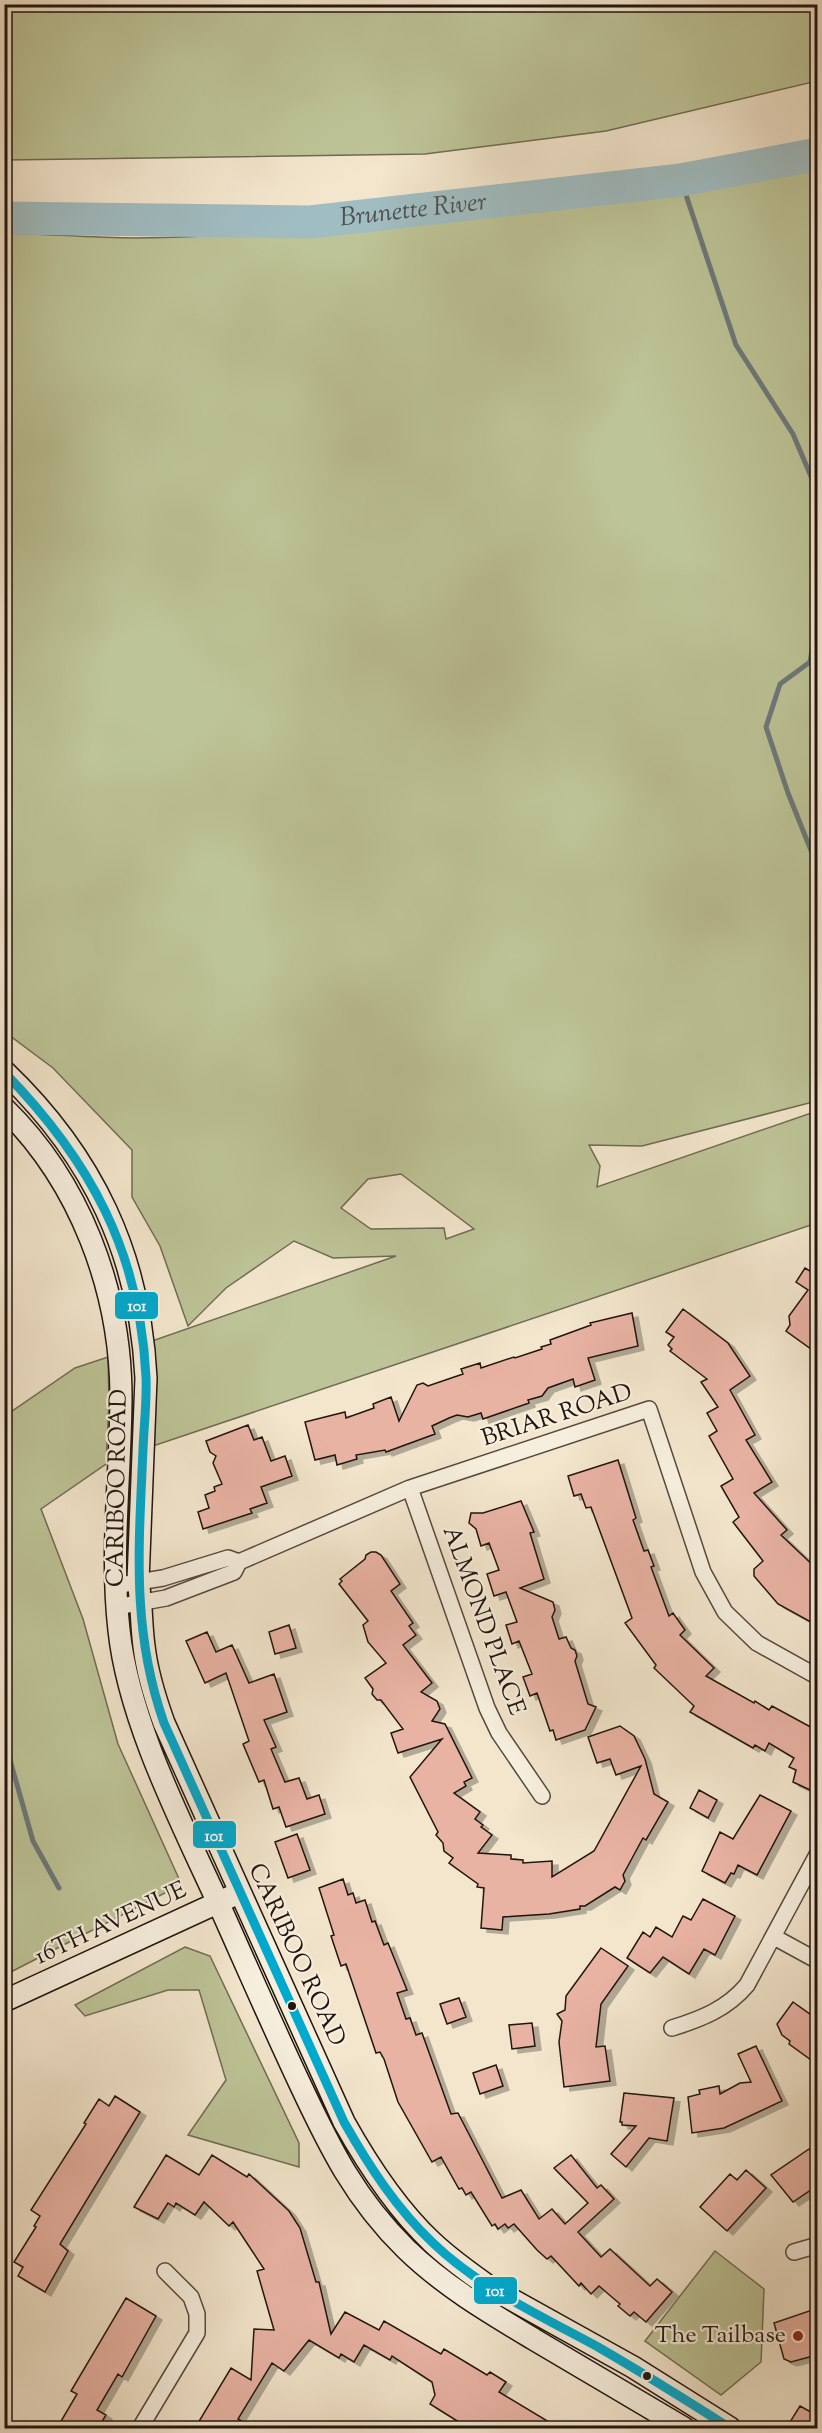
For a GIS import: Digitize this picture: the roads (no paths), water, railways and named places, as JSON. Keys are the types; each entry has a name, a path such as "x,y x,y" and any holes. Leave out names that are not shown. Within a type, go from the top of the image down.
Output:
{"street":[{"name":"CARIBOO ROAD","path":"4,1071 48,1116 68,1142 105,1205 118,1238 136,1298 142,1329 146,1378 138,1581 142,1603 144,1647 153,1692 164,1723 239,1892 344,2122 380,2180 433,2243 491,2288 633,2367 730,2428"},
{"name":"CARIBOO ROAD","path":"4,1108 30,1136 63,1184 96,1253 113,1315 121,1392 115,1596 124,1668 152,1754 336,2160 380,2221 406,2249 436,2275 473,2302 684,2428"},
{"name":"BRIAR ROAD","path":"115,1596 142,1603 166,1598 234,1572 239,1562 410,1488 649,1409 703,1572 725,1612 757,1643 818,1677"},
{"name":"ALMOND PLACE","path":"410,1488 487,1707 499,1733 542,1796"},
{"name":"BRIAR ROAD","path":"115,1596 138,1581 163,1578 228,1558 239,1562"},
{"path":"672,2028 698,2020 732,2000 747,1985 818,1853"},
{"name":"16TH AVENUE","path":"4,2001 239,1892"},
{"path":"774,1937 818,1961"},
{"path":"794,2252 818,2245"},
{"path":"140,2428 197,2333 197,2314 191,2297 165,2271"}],"waterway":[{"name":"Brunette River","path":"4,218 310,222 681,180 818,154"},
{"path":"681,180 736,345 793,434 818,493"},
{"path":"818,617 810,662 780,684 766,727 788,793 818,868"},
{"path":"4,1739 33,1841 59,1888"}],"place":[{"name":"The Tailbase","path":"798,2336"}]}
